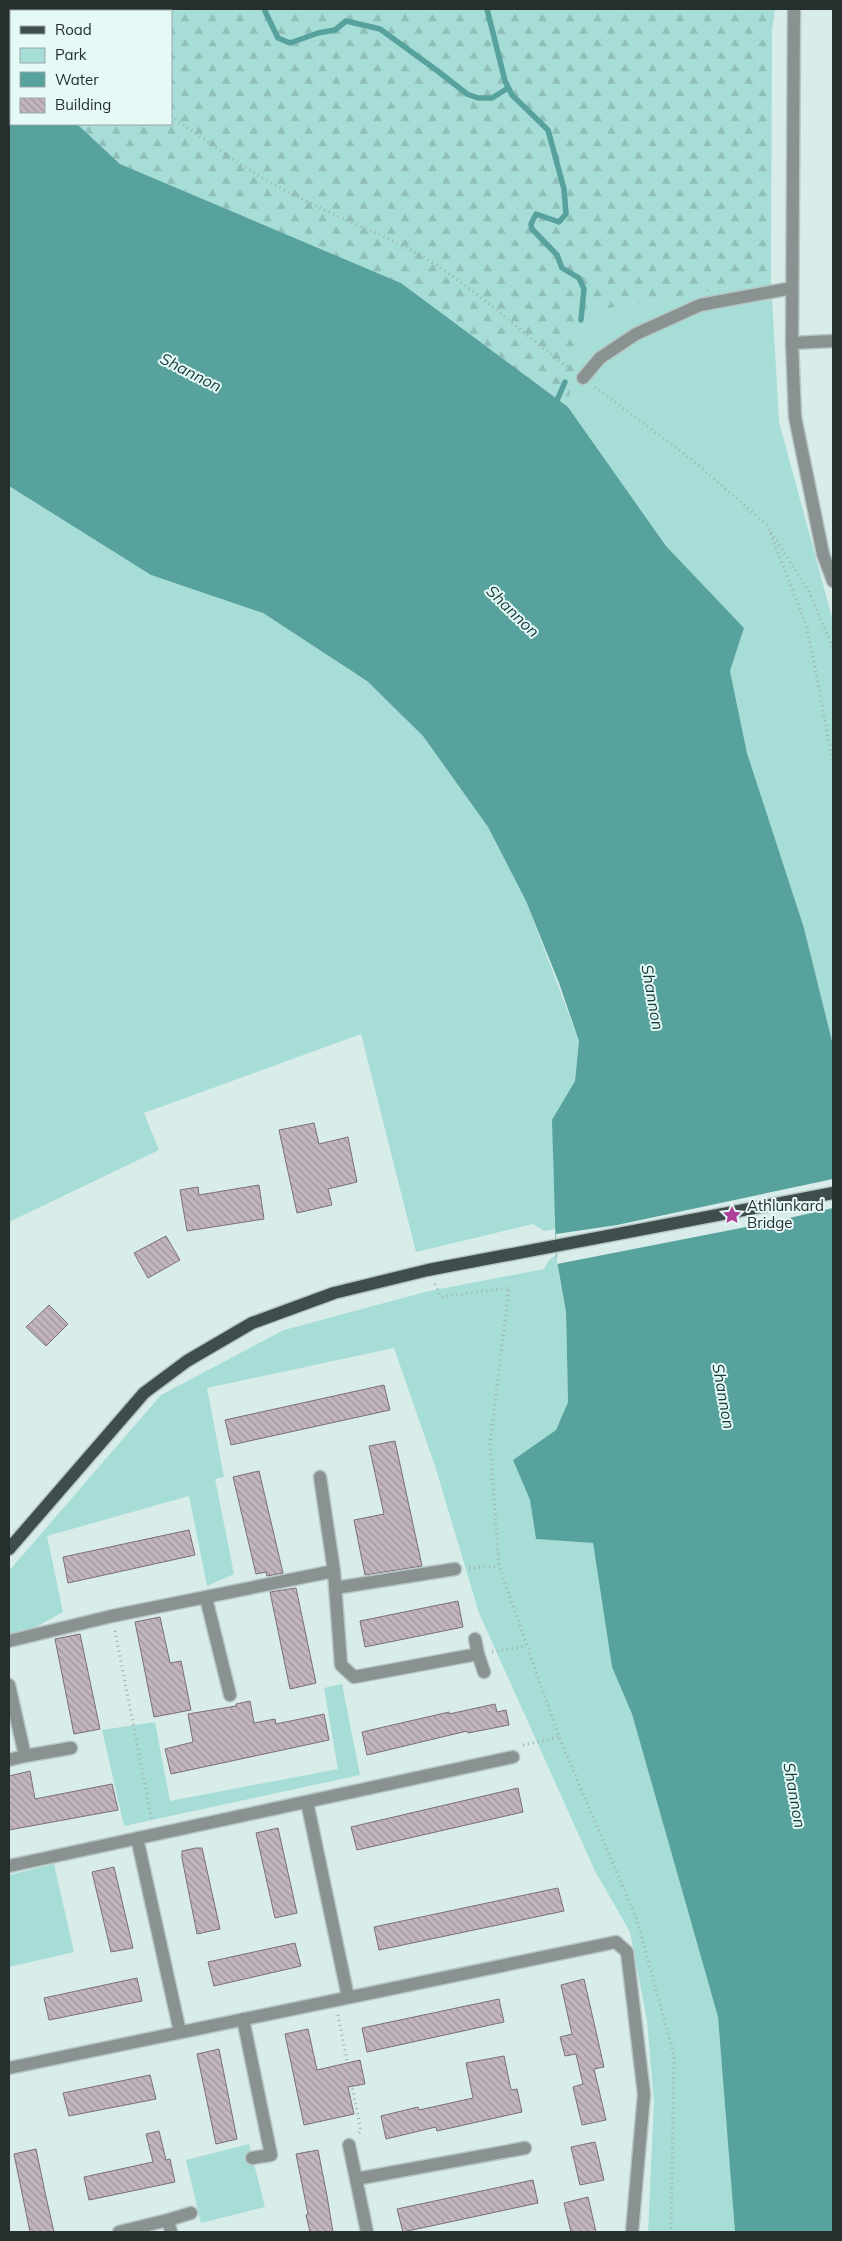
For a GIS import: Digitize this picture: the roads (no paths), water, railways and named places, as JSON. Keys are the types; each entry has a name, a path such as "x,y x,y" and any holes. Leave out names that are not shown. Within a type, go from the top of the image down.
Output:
{"main road":[{"path":"9,1549 144,1393 187,1361 252,1323 334,1293 428,1270 833,1193"}],"street":[{"path":"794,9 792,343 795,416 823,554 833,581"},
{"path":"583,378 600,358 636,334 700,305 792,288"},
{"path":"792,343 833,341"},
{"path":"320,1477 334,1571 341,1665 354,1677 478,1654"},
{"path":"335,1588 455,1569"},
{"path":"9,1641 112,1616 334,1571"},
{"path":"206,1598 230,1695"},
{"path":"476,1639 478,1654 484,1672"},
{"path":"9,1685 24,1756"},
{"path":"9,1760 71,1748"},
{"path":"9,1866 513,1757"},
{"path":"307,1802 348,1997"},
{"path":"137,1838 180,2032"},
{"path":"9,2068 616,1942 628,1952 644,2094 632,2232"},
{"path":"243,2019 271,2154 252,2158"},
{"path":"349,2145 367,2232"},
{"path":"356,2179 525,2148"},
{"path":"119,2232 170,2226 191,2213"}],"water":[{"name":"Shannon","path":"9,57 10,125 78,125 120,164 401,283 568,407 666,546 744,628 730,671 747,753 804,928 833,1045 833,2232 735,2232 718,2017 632,1714 612,1667 593,1543 536,1539 530,1500 513,1460 556,1430 568,1402 566,1312 556,1255 552,1120 575,1081 579,1041 559,983 526,901 488,827 423,736 367,681 263,613 151,575 9,486"}],"waterway":[{"path":"264,9 278,38 290,43 318,33 335,30 346,21 380,29 467,94 478,98 492,98 508,88"},
{"path":"487,9 505,81 512,95 548,130 564,189 566,214 559,222 536,214 531,224 532,229 557,255 562,268 579,278 584,289 581,320"},
{"path":"555,405 565,382"}],"place":[{"name":"Athlunkard Bridge","path":"732,1215"}]}
